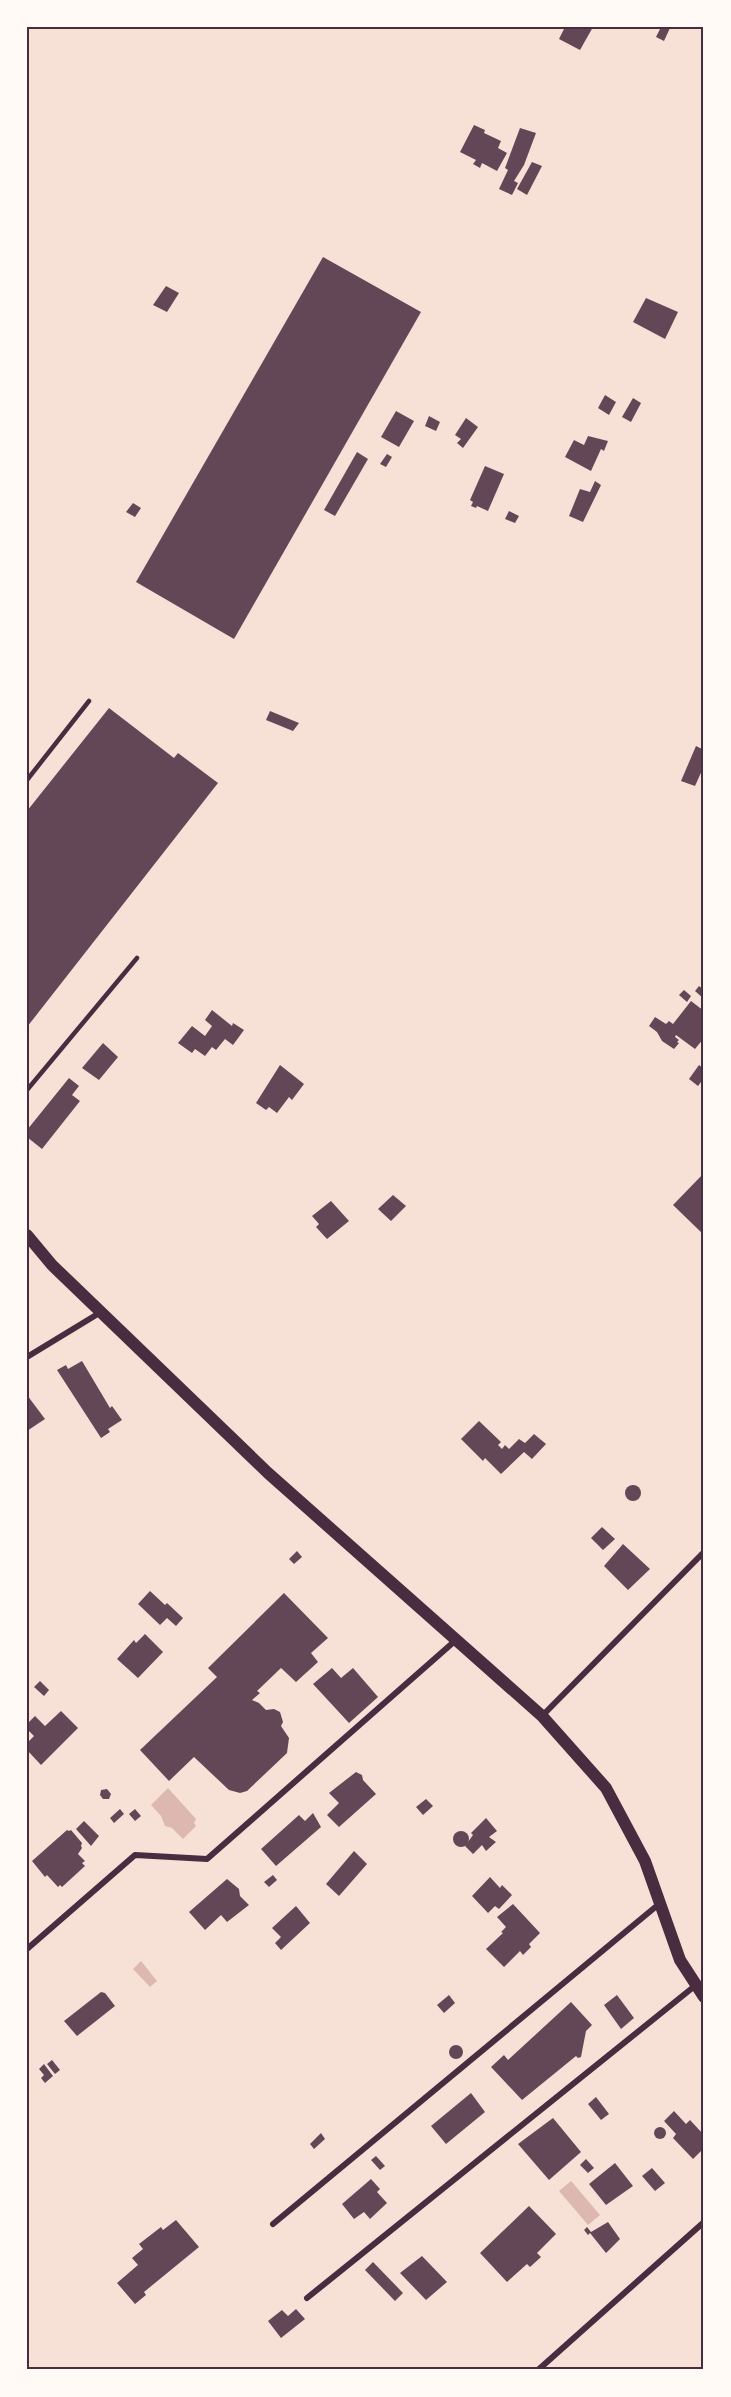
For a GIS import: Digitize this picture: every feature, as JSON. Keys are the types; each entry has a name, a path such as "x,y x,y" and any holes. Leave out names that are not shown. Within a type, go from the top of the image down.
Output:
{"main road":[{"path":"27,1235 52,1265 268,1473 542,1716 606,1788 645,1861 680,1960 704,1997"}],"street":[{"path":"27,1357 101,1312"},
{"path":"542,1716 704,1552"},
{"path":"27,1949 135,1855 207,1859 456,1640"},
{"path":"273,2224 660,1903"},
{"path":"307,2298 696,1985"},
{"path":"538,2370 704,2223"}],"lane":[{"path":"27,780 89,701"},
{"path":"28,1087 137,958"}],"shaded area":[{"path":"168,1788 196,1819 194,1823 196,1826 183,1839 172,1828 165,1826 161,1816 151,1805"},
{"path":"141,1961 157,1981 150,1987 133,1969"},
{"path":"571,2181 600,2215 588,2225 559,2191"}],"building":[{"path":"565,27 593,27 580,50 559,39"},
{"path":"661,27 670,28 664,41 656,37"},
{"path":"474,125 501,141 498,148 507,153 497,171 482,163 480,168 473,164 476,160 460,152"},
{"path":"520,128 536,133 524,165 514,181 518,183 512,195 499,189 508,170 505,168"},
{"path":"532,162 542,166 527,195 517,189"},
{"path":"323,257 421,312 234,639 136,582"},
{"path":"166,286 179,293 167,312 153,305"},
{"path":"646,298 678,312 665,339 633,322"},
{"path":"605,395 616,402 609,415 598,408"},
{"path":"633,398 641,403 631,422 622,417"},
{"path":"396,411 414,421 399,447 381,437"},
{"path":"429,416 440,422 436,431 425,426"},
{"path":"466,418 478,427 463,448 457,443 461,439 455,435"},
{"path":"588,436 608,441 604,451 601,449 591,471 565,457 574,440 584,445"},
{"path":"357,452 368,459 335,516 324,510"},
{"path":"387,454 392,457 386,467 380,464"},
{"path":"485,466 504,474 488,511 471,506 473,502 470,500"},
{"path":"595,481 601,485 583,522 569,516 580,489 590,492"},
{"path":"133,503 141,508 135,517 126,512"},
{"path":"509,511 519,516 515,523 505,519"},
{"path":"109,708 174,758 178,753 218,783 27,1027 27,811"},
{"path":"270,711 299,723 293,731 266,720"},
{"path":"696,746 704,750 704,766 695,786 681,781"},
{"path":"699,986 704,990 704,999 695,991"},
{"path":"684,990 691,996 687,1002 679,995"},
{"path":"691,1001 704,1011 704,1038 695,1049 676,1035 679,1043 674,1049 662,1041 657,1032 649,1026 655,1017 666,1024 669,1021 673,1024"},
{"path":"212,1010 232,1026 233,1023 244,1030 233,1045 225,1039 216,1050 212,1047 205,1056 195,1049 192,1053 178,1043 192,1026 205,1036 212,1026 205,1020"},
{"path":"103,1043 118,1057 99,1080 82,1068"},
{"path":"280,1065 304,1084 292,1100 289,1097 277,1113 269,1107 266,1110 256,1103"},
{"path":"699,1065 704,1069 704,1078 698,1086 689,1079"},
{"path":"69,1078 79,1086 72,1095 80,1101 42,1149 27,1137 27,1130"},
{"path":"704,1173 704,1235 673,1205"},
{"path":"393,1195 406,1206 391,1221 378,1209"},
{"path":"331,1201 349,1221 327,1239 316,1227 319,1224 312,1216"},
{"path":"82,1361 110,1408 112,1406 122,1420 108,1429 110,1432 101,1438 57,1370 66,1365 68,1369"},
{"path":"27,1395 45,1419 27,1431"},
{"path":"479,1421 501,1442 498,1445 502,1449 505,1445 509,1449 519,1439 525,1443 534,1434 546,1444 532,1459 524,1452 501,1474 485,1458 483,1461 461,1439"},
{"path":"630,1485 636,1485 641,1493 639,1499 630,1501 625,1496 625,1490"},
{"path":"602,1527 615,1539 603,1550 591,1538"},
{"path":"623,1544 650,1569 628,1590 604,1566"},
{"path":"297,1551 302,1557 294,1564 289,1559"},
{"path":"150,1591 183,1618 176,1626 167,1618 160,1625 138,1604"},
{"path":"284,1593 328,1638 311,1653 318,1662 296,1682 281,1668 257,1691 260,1693 252,1700 266,1710 274,1709 280,1712 283,1722 281,1726 289,1738 287,1753 247,1791 240,1793 229,1790 194,1757 169,1781 140,1750 217,1677 208,1668"},
{"path":"145,1634 163,1652 138,1678 117,1659 134,1640 136,1643"},
{"path":"332,1668 341,1678 353,1668 378,1697 349,1723 313,1684"},
{"path":"40,1681 49,1690 44,1696 34,1687"},
{"path":"61,1711 78,1728 41,1765 27,1750 27,1743 34,1736 27,1729 27,1724 35,1716 45,1726"},
{"path":"356,1772 362,1775 363,1780 376,1794 339,1827 327,1815 339,1803 329,1793"},
{"path":"107,1789 111,1794 109,1799 103,1799 100,1795 101,1790"},
{"path":"426,1799 433,1806 423,1815 416,1807"},
{"path":"120,1809 124,1814 114,1823 110,1818"},
{"path":"135,1809 141,1816 135,1821 129,1814"},
{"path":"313,1813 321,1827 276,1866 261,1849 299,1815 305,1821"},
{"path":"486,1818 497,1831 489,1837 496,1842 486,1851 482,1845 473,1854 465,1846 473,1835 471,1833"},
{"path":"84,1821 99,1836 91,1846 76,1829"},
{"path":"67,1830 71,1830 82,1843 78,1854 85,1861 82,1863 85,1866 62,1887 60,1885 58,1887 47,1875 45,1877 32,1861"},
{"path":"461,1831 469,1839 461,1847 453,1839"},
{"path":"354,1851 367,1864 339,1896 326,1884"},
{"path":"273,1875 277,1880 269,1887 264,1882"},
{"path":"490,1877 500,1888 502,1885 512,1895 499,1909 495,1906 488,1913 472,1896"},
{"path":"227,1879 239,1889 240,1896 249,1905 227,1922 221,1915 205,1930 189,1912"},
{"path":"513,1904 540,1933 529,1944 531,1947 523,1955 520,1951 504,1967 486,1949 503,1933 501,1932 506,1927 497,1917"},
{"path":"296,1906 310,1923 281,1950 275,1943 281,1937 272,1928"},
{"path":"101,1992 105,1993 115,2006 77,2036 64,2021"},
{"path":"449,1995 455,2003 444,2013 437,2005"},
{"path":"617,1995 634,2018 621,2029 604,2005"},
{"path":"571,2002 592,2025 586,2031 581,2057 576,2056 522,2100 491,2067 504,2055 508,2060"},
{"path":"453,2045 459,2045 463,2052 459,2059 453,2059 449,2055 449,2049"},
{"path":"52,2060 60,2070 55,2074 47,2064"},
{"path":"44,2064 53,2076 45,2083 41,2078 44,2075 39,2069"},
{"path":"471,2093 485,2112 446,2144 431,2126"},
{"path":"596,2097 609,2114 601,2120 588,2104"},
{"path":"674,2111 686,2124 690,2120 704,2135 704,2148 693,2159 673,2138 676,2134 664,2121"},
{"path":"553,2118 581,2152 549,2180 518,2144"},
{"path":"660,2127 666,2133 660,2139 654,2133"},
{"path":"321,2133 325,2139 314,2149 310,2144"},
{"path":"376,2156 385,2166 380,2170 371,2160"},
{"path":"586,2159 594,2168 588,2173 580,2165"},
{"path":"615,2163 633,2186 606,2205 589,2184"},
{"path":"652,2168 665,2183 655,2191 642,2176"},
{"path":"371,2179 380,2189 377,2192 387,2203 370,2219 364,2212 354,2219 342,2204"},
{"path":"529,2206 556,2234 537,2253 541,2257 530,2267 527,2264 507,2282 480,2253"},
{"path":"176,2220 199,2247 144,2292 146,2295 135,2304 117,2283 138,2265 132,2258 143,2249 139,2244 161,2227 163,2230"},
{"path":"608,2222 620,2239 606,2253 590,2233 588,2235 584,2230 587,2227 591,2232"},
{"path":"422,2256 447,2282 426,2300 400,2273"},
{"path":"373,2262 403,2293 395,2301 365,2270"},
{"path":"296,2309 305,2319 281,2338 268,2321 282,2310 288,2316"}]}
